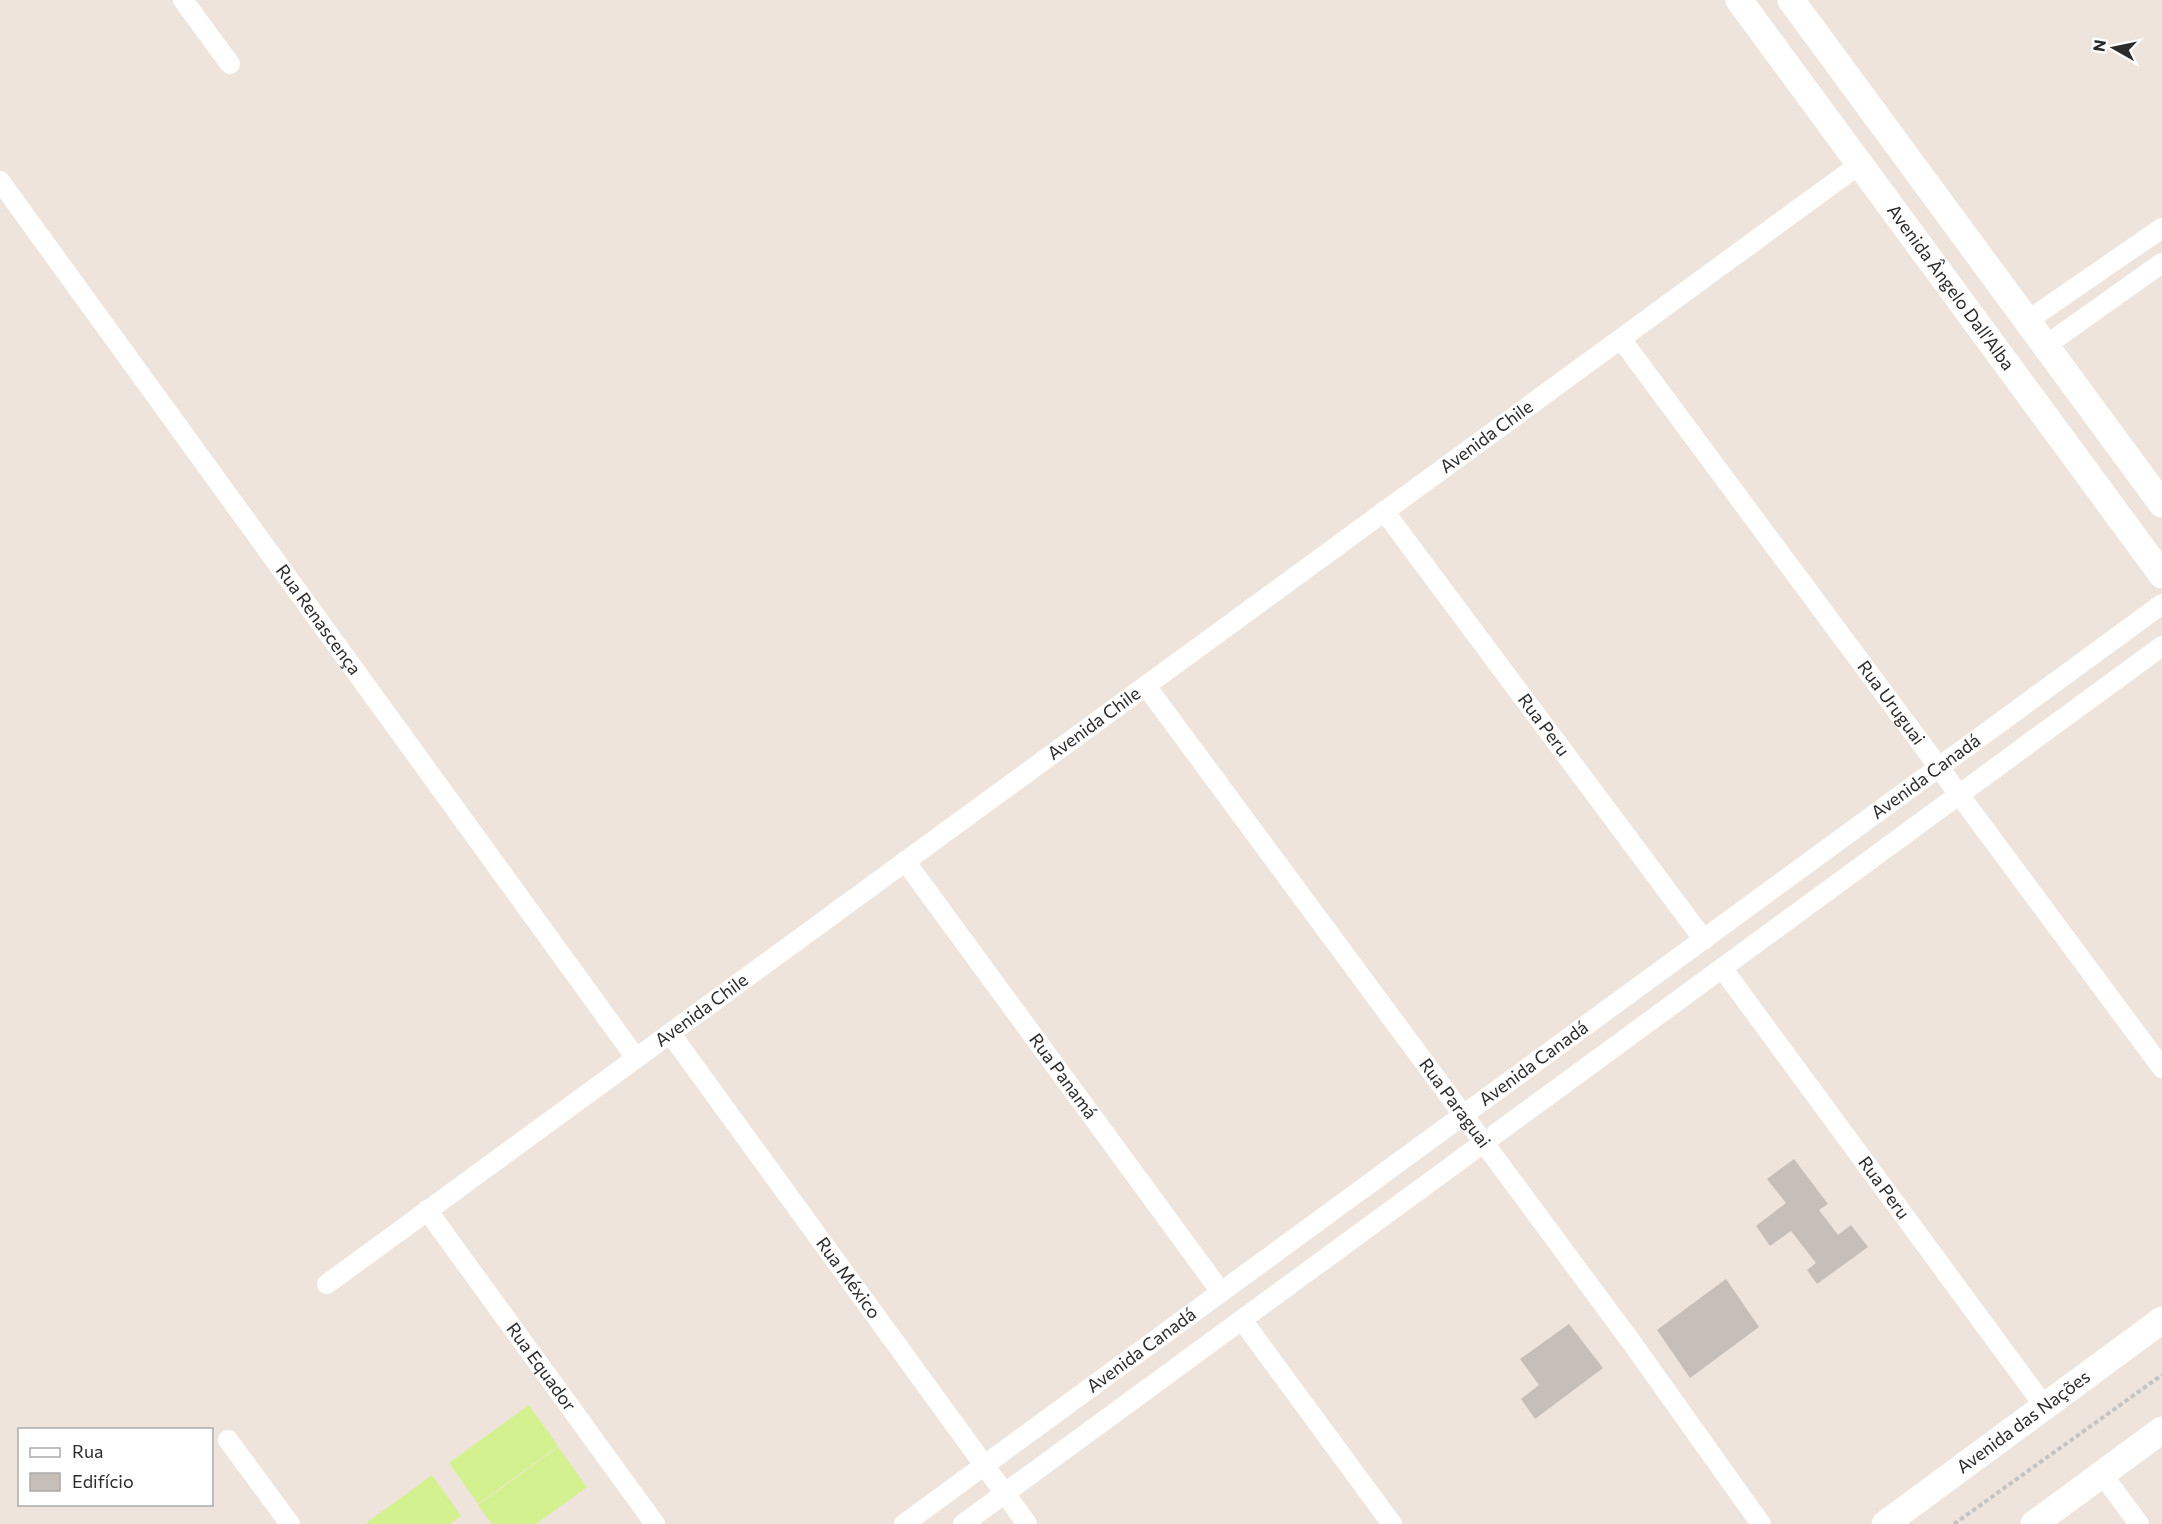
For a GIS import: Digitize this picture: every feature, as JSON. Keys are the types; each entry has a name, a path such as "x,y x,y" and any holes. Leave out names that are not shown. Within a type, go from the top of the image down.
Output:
{"main road":[{"name":"Avenida Ângelo Dall'Alba","path":"1739,0 2162,575"},
{"path":"1791,0 2162,504"},
{"name":"Avenida das Nações","path":"1885,1524 2162,1320"},
{"path":"2034,1524 2162,1430"}],"street":[{"path":"183,0 230,64"},
{"name":"Avenida Chile","path":"327,1284 1860,164"},
{"name":"Rua Renascença","path":"0,181 636,1058"},
{"path":"2027,321 2162,228"},
{"path":"2046,346 2162,263"},
{"name":"Rua Uruguai","path":"1621,339 2162,1068"},
{"name":"Rua Peru","path":"1384,511 1704,939"},
{"name":"Avenida Canadá","path":"904,1524 2162,604"},
{"name":"Avenida Canadá","path":"963,1524 2162,646"},
{"name":"Rua Paraguai","path":"1146,686 1484,1143 1761,1524"},
{"name":"Rua Panamá","path":"905,861 1221,1292"},
{"name":"Rua Peru","path":"1722,968 2045,1407"},
{"name":"Rua México","path":"670,1033 1028,1524"},
{"name":"Rua Equador","path":"427,1210 655,1524"},
{"path":"1242,1320 1392,1524"},
{"path":"228,1440 290,1524"},
{"path":"2102,1474 2139,1524"}],"path":[{"path":"1954,1524 2162,1376"}],"green space":[{"path":"529,1405 558,1446 478,1504 449,1463"},
{"path":"558,1447 587,1487 536,1524 492,1524 478,1505"},
{"path":"432,1475 461,1516 450,1524 365,1524"}],"building":[{"path":"1794,1159 1828,1204 1819,1210 1838,1235 1851,1225 1868,1247 1817,1284 1807,1270 1816,1263 1791,1231 1770,1246 1756,1226 1786,1203 1767,1179"},
{"path":"1726,1279 1759,1327 1690,1378 1657,1330"},
{"path":"1569,1324 1603,1368 1535,1419 1521,1399 1539,1385 1520,1359"}]}
